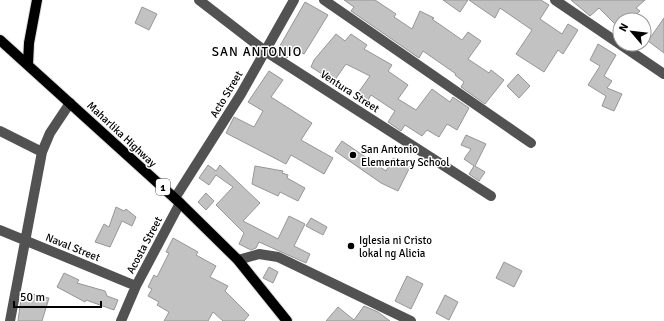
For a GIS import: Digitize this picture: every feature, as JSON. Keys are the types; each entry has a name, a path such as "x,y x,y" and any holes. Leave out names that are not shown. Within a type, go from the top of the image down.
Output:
{"main road":[{"path":"28,64 29,43 37,0"},
{"name":"Maharlika Highway","path":"0,40 177,201 238,260 286,321"}],"street":[{"name":"Ventura Street","path":"199,0 265,51 491,196"},
{"name":"Acto Street","path":"177,201 238,100 294,0"},
{"path":"324,0 531,143"},
{"path":"555,0 664,74"},
{"path":"10,321 42,152 50,133 70,103"},
{"path":"0,132 42,152"},
{"name":"Acosta Street","path":"121,321 136,286 177,201"},
{"name":"Naval Street","path":"0,230 136,286"},
{"path":"238,260 259,254 278,257 411,321"}],"building":[{"path":"344,0 375,0 396,14 394,17 412,29 420,11 434,18 432,19 462,40 468,32 481,41 468,59 489,73 491,70 504,80 485,104 461,87 464,82 455,75 456,74 423,51 419,58 351,11 354,7"},
{"path":"443,0 468,0 460,12"},
{"path":"469,0 541,0 549,5 540,19 562,34 568,24 578,30 563,54 558,50 544,72 516,54 532,30 500,8 495,18"},
{"path":"571,0 645,0 636,8 640,11 639,12 612,12 612,21 599,8 590,16"},
{"path":"305,2 328,15 304,54 293,48 287,58 277,51"},
{"path":"142,7 157,14 149,30 135,23"},
{"path":"664,18 664,53 652,44 652,35"},
{"path":"336,34 345,41 351,34 367,45 364,49 392,65 388,71 408,85 398,99 416,110 432,89 450,102 453,97 469,108 457,130 447,124 439,137 427,130 422,136 405,125 401,131 388,122 395,111 371,95 368,100 358,93 370,76 346,64 332,84 320,76 322,74 311,67 314,60"},
{"path":"598,44 616,55 604,76 612,81 607,88 622,94 614,111 602,106 606,96 588,85 600,66 590,60"},
{"path":"269,71 283,80 271,97 312,123 301,140 333,158 324,174 291,155 286,164 226,133 234,117 254,127 263,111 248,102"},
{"path":"518,74 530,86 519,98 507,86"},
{"path":"466,135 486,144 475,166 485,172 479,181 469,174 474,166 464,159 471,149 461,145"},
{"path":"342,141 386,171 393,158 410,167 398,191 381,183 335,151"},
{"path":"208,165 216,171 220,165 260,203 243,221 278,239 289,216 305,224 294,246 310,254 306,263 259,242 256,248 251,250 239,244 244,233 216,205 233,187 216,175 209,185 199,178"},
{"path":"255,166 283,171 282,173 288,175 287,178 305,188 298,201 280,192 278,196 252,184"},
{"path":"206,193 214,201 206,210 198,202"},
{"path":"116,207 124,211 126,209 136,217 132,226 122,221 110,247 95,242 104,224 109,227"},
{"path":"311,218 327,227 323,235 306,226"},
{"path":"173,238 198,252 196,255 216,266 210,277 228,286 225,291 249,315 244,321 223,321 213,312 208,321 164,321 169,312 157,305 159,302 148,296 152,289 148,287 154,275 157,277 169,253 166,252"},
{"path":"504,262 522,271 514,287 496,278"},
{"path":"269,267 278,272 273,283 263,278"},
{"path":"64,273 79,280 77,283 105,291 107,296 118,300 114,310 86,300 85,302 57,287"},
{"path":"407,276 423,284 411,309 395,301"},
{"path":"28,293 49,298 42,321 18,321 21,299 27,300"},
{"path":"445,295 458,302 449,320 436,313"},
{"path":"364,306 378,312 390,321 326,321 338,307 354,320"}],"place":[{"name":"San Antonio Elementary School","path":"353,155"},
{"name":"Iglesia ni Cristo lokal ng Alicia","path":"351,246"}],"district":[{"name":"SAN ANTONIO","path":"257,51"}]}
